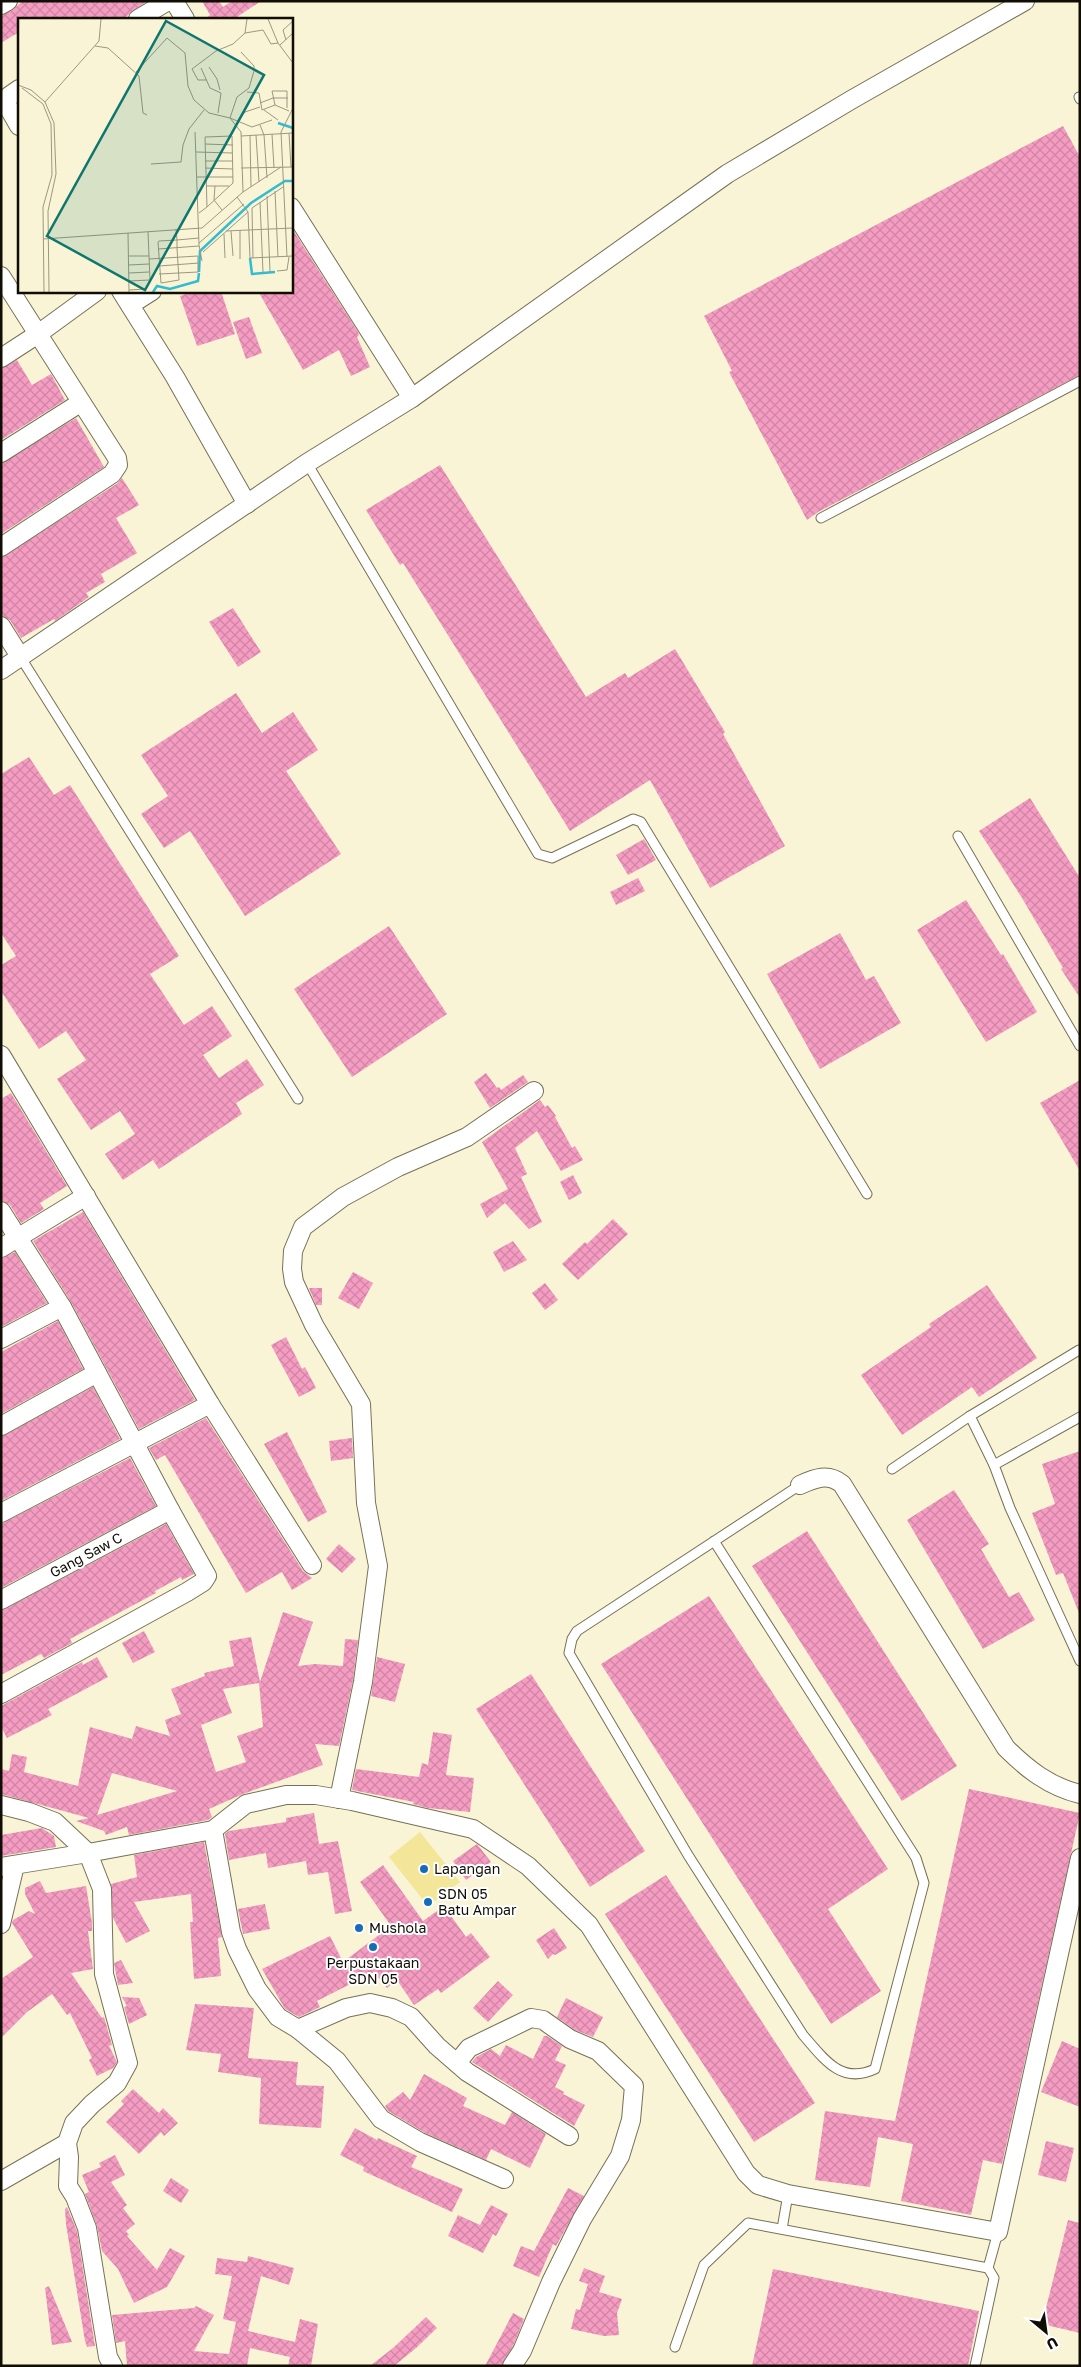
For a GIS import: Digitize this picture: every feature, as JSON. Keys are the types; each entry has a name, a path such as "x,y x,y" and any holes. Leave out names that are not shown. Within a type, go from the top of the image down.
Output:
{"street":[{"path":"1,5 8,1"},
{"path":"140,18 168,1"},
{"path":"174,1 184,18"},
{"path":"1,670 307,463 412,398 727,174 851,100 1025,1"},
{"path":"18,89 8,96 7,105 18,124"},
{"path":"292,209 412,398"},
{"path":"1,276 116,458 118,465 112,474 1,547"},
{"path":"1,358 38,334 95,292"},
{"path":"148,292 125,298 175,377 247,504"},
{"path":"1,453 80,403"},
{"path":"1,626 21,658"},
{"path":"1,1055 210,1404 312,1565"},
{"path":"339,1798 364,1682 378,1566 366,1503 361,1404 314,1325 294,1282 292,1269 293,1251 303,1227 343,1197 398,1167 467,1137 534,1091"},
{"path":"1,1248 86,1196"},
{"path":"1,1211 62,1307 134,1444 206,1572 206,1579 187,1592 1,1694"},
{"path":"1,1340 62,1307"},
{"path":"1,1426 97,1373"},
{"path":"1,1514 210,1404"},
{"path":"800,1485 817,1477 836,1479 842,1484 1006,1748 1028,1769 1051,1784 1080,1794"},
{"name":"Gang Saw C","path":"1,1600 170,1510"},
{"path":"1,1924 8,1866 213,1830 246,1804 286,1795 316,1795 339,1798 473,1829 528,1866 589,1924 746,2173 758,2185 788,2194 998,2232 1080,1858"},
{"path":"1,1804 56,1822 88,1853 102,1889 104,1974 128,2063 117,2083 92,2104 74,2123 67,2143 70,2157 68,2186 75,2197 87,2228 108,2357 113,2366"},
{"path":"213,1830 231,1932 237,1949 257,1989 278,2017 298,2029 337,2061 381,2119 420,2142 504,2179"},
{"path":"298,2029 346,2008 370,2003 392,2008 410,2017 467,2072 569,2136"},
{"path":"457,2062 469,2048 531,2018 543,2020 570,2039 598,2051 634,2086 631,2120 620,2156 582,2219 551,2282 522,2351 512,2366"},
{"path":"1,2181 67,2143"}],"lane":[{"path":"821,518 1080,382"},
{"path":"307,463 538,854 552,858 633,819 641,822 867,1194"},
{"path":"21,658 298,1099"},
{"path":"958,836 1080,1046"},
{"path":"892,1469 970,1416 1079,1350"},
{"path":"970,1416 994,1465 1010,1508 1080,1661"},
{"path":"994,1465 1080,1417"},
{"path":"714,1541 916,1858 924,1883 875,2069 861,2076 843,2073 816,2051 804,2035 688,1855 569,1653 572,1639 577,1631 714,1541 800,1485"},
{"path":"782,2229 788,2194"},
{"path":"675,2347 704,2265 748,2223 988,2268"},
{"path":"975,2366 994,2278 988,2268 998,2232"}],"shaded area":[{"name":"Lapangan","path":"420,1832 460,1882 428,1906 389,1857"}],"building":[{"path":"22,1 147,1 124,18 18,18 18,33 1,43 1,16 13,10"},
{"path":"202,1 219,1 223,7 232,1 261,1 236,18 206,18 210,15"},
{"path":"1063,126 1080,157 1080,375 818,512 807,520 729,372 732,371 704,316"},
{"path":"292,229 358,332 359,335 357,337 370,367 351,376 339,350 303,370 259,292 292,292"},
{"path":"193,292 221,292 235,334 197,346 180,296"},
{"path":"249,317 262,353 246,359 233,322"},
{"path":"17,360 32,385 51,374 65,400 1,440 1,369"},
{"path":"76,418 104,467 1,534 1,464"},
{"path":"440,465 586,697 625,673 628,678 675,649 725,732 723,734 785,846 710,888 650,780 570,831 403,563 400,565 366,510"},
{"path":"122,478 139,505 116,518 137,553 101,574 105,582 86,593 89,597 55,621 54,619 21,638 10,620 1,615 1,558 118,483"},
{"path":"233,608 261,652 238,667 209,622"},
{"path":"236,693 262,733 293,712 318,750 286,771 341,854 245,916 190,831 164,848 141,814 168,796 141,755"},
{"path":"29,757 54,795 70,785 179,956 150,974 184,1025 212,1006 232,1036 203,1055 219,1078 247,1059 264,1085 236,1103 242,1114 159,1169 153,1160 123,1180 105,1154 135,1134 120,1111 91,1130 57,1079 86,1060 66,1031 39,1049 1,991 1,965 16,956 1,933 1,774"},
{"path":"1030,798 1080,878 1080,998 1061,969 1063,968 1022,898 979,831"},
{"path":"644,839 656,860 628,875 616,855"},
{"path":"638,878 645,891 616,905 610,892"},
{"path":"966,900 1001,955 1003,954 1037,1012 986,1042 917,930"},
{"path":"389,926 447,1014 352,1077 294,989"},
{"path":"840,933 866,980 874,976 901,1023 820,1069 767,974"},
{"path":"486,1073 497,1088 499,1087 501,1090 523,1075 528,1082 490,1108 474,1082"},
{"path":"1080,1080 1080,1171 1040,1103"},
{"path":"11,1093 67,1186 40,1203 44,1209 21,1223 10,1205 1,1200 1,1099"},
{"path":"540,1100 545,1107 548,1105 556,1116 572,1148 575,1146 583,1160 561,1171 537,1131 515,1148 527,1174 521,1177 542,1222 529,1229 505,1203 487,1218 480,1204 508,1189 482,1142"},
{"path":"573,1175 582,1193 569,1200 560,1182"},
{"path":"83,1212 195,1400 139,1429 71,1302 33,1241"},
{"path":"613,1219 628,1234 578,1280 562,1264 585,1242 587,1244"},
{"path":"513,1241 527,1260 504,1272 493,1252"},
{"path":"15,1252 47,1303 1,1327 1,1259"},
{"path":"353,1272 373,1283 359,1309 338,1298"},
{"path":"545,1283 558,1300 545,1310 532,1293"},
{"path":"987,1285 1037,1358 979,1397 972,1387 902,1435 861,1375 931,1327 929,1324"},
{"path":"309,1288 322,1288 322,1305 316,1305"},
{"path":"58,1321 83,1369 1,1414 1,1352"},
{"path":"286,1337 302,1369 305,1367 316,1388 299,1397 271,1345"},
{"path":"93,1387 120,1439 1,1501 1,1437"},
{"path":"206,1418 303,1571 312,1578 292,1590 282,1572 246,1593 165,1455 156,1460 149,1448"},
{"path":"287,1432 327,1512 308,1522 264,1444"},
{"path":"352,1438 353,1458 331,1461 329,1441"},
{"path":"1080,1451 1079,1613 1063,1573 1056,1575 1032,1513 1055,1504 1042,1464"},
{"path":"130,1458 156,1506 1,1588 1,1524"},
{"path":"954,1490 989,1544 981,1549 1009,1597 1019,1592 1035,1620 983,1649 907,1520"},
{"path":"166,1524 194,1574 182,1580 181,1577 155,1591 156,1593 70,1639 72,1643 44,1658 41,1654 1,1675 1,1611"},
{"path":"807,1531 957,1766 902,1801 752,1566"},
{"path":"339,1544 356,1559 342,1573 326,1559"},
{"path":"709,1596 888,1869 828,1909 881,1991 831,2024 601,1664"},
{"path":"283,1612 313,1622 298,1666 315,1664 343,1666 345,1639 358,1640 353,1680 339,1746 315,1744 323,1765 243,1794 209,1809 212,1817 208,1820 129,1835 127,1827 106,1835 104,1831 76,1821 89,1818 1,1794 1,1769 9,1771 12,1754 27,1757 24,1772 78,1786 90,1727 132,1739 136,1726 170,1736 165,1720 181,1714 171,1689 205,1676 204,1673 234,1666 229,1641 251,1637 260,1682","holes":["259,1683 263,1727 237,1736 246,1762 216,1772 201,1725 232,1713 223,1689","112,1773 177,1791 97,1815"]},
{"path":"144,1631 155,1652 133,1663 122,1643"},
{"path":"97,1657 108,1677 48,1709 52,1715 7,1738 1,1727 1,1706 82,1662 83,1665"},
{"path":"377,1657 405,1664 395,1702 371,1696"},
{"path":"531,1674 645,1851 590,1887 476,1709"},
{"path":"433,1732 452,1735 446,1775 474,1778 470,1812 428,1808 413,1804 414,1802 352,1790 356,1769 419,1777 422,1763 428,1765"},
{"path":"969,1789 1080,1813 1002,2164 983,2160 971,2215 901,2201 913,2144 878,2137 870,2187 815,2180 825,2111 895,2121"},
{"path":"314,1813 319,1844 338,1841 352,1911 335,1914 328,1872 308,1875 306,1861 268,1868 266,1853 229,1860 225,1834 229,1831 286,1822 286,1818"},
{"path":"42,1828 54,1836 56,1847 1,1856 1,1835"},
{"path":"204,1842 222,1937 218,1938 221,1976 194,1979 190,1922 193,1922 191,1894 134,1902 150,1931 126,1943 113,1918 111,1884 137,1877 134,1855"},
{"path":"477,1844 491,1862 466,1880 453,1861"},
{"path":"383,1865 423,1921 444,1906 466,1937 471,1933 490,1957 441,1993 438,1989 414,2005 397,1980 387,1988 374,1972 317,2001 320,2007 299,2017 285,2009 262,1969 330,1936 343,1962 391,1926 360,1882"},
{"path":"666,1875 815,2103 754,2142 605,1914"},
{"path":"40,1881 46,1893 86,1886 92,1923 92,1931 88,1931 93,1969 71,1973 102,2018 104,2017 112,2045 109,2046 117,2062 113,2068 97,2076 89,2060 92,2058 70,2013 67,2015 52,1994 27,2012 1,2038 1,1979 33,1957 12,1923 13,1920 29,1911 35,1914 25,1894 25,1888"},
{"path":"265,1904 270,1929 243,1934 238,1909"},
{"path":"554,1928 567,1948 555,1955 553,1954 548,1959 536,1940"},
{"path":"121,1960 133,1983 118,1985 114,1963"},
{"path":"498,1981 513,1995 488,2022 473,2008"},
{"path":"122,1997 139,1998 147,2015 129,2024 124,2007 127,2006"},
{"path":"566,1998 603,2017 593,2037 575,2030 557,2017"},
{"path":"195,2004 254,2008 248,2058 298,2062 296,2085 324,2086 321,2128 259,2124 261,2078 218,2072 221,2054 186,2050"},
{"path":"544,2036 562,2046 555,2060 566,2065 555,2087 564,2092 563,2094 585,2105 574,2126 472,2062 476,2057 491,2049 500,2056 506,2045 533,2059"},
{"path":"1062,2041 1080,2049 1080,2107 1041,2092"},
{"path":"424,2074 467,2098 463,2106 505,2125 512,2112 546,2134 530,2168 491,2149 486,2160 425,2133 388,2111 385,2106 403,2092 410,2100"},
{"path":"133,2089 159,2113 163,2108 178,2123 164,2136 161,2132 139,2154 106,2122 124,2104 121,2101"},
{"path":"355,2128 377,2140 378,2138 417,2156 411,2167 463,2189 452,2212 363,2171 364,2167 340,2155"},
{"path":"1046,2141 1074,2148 1066,2182 1038,2175"},
{"path":"115,2155 125,2175 111,2182 127,2205 123,2208 135,2224 126,2231 129,2235 127,2236 157,2270 170,2248 185,2256 167,2287 134,2303 118,2269 102,2251 97,2226 85,2194 89,2192 82,2175 101,2167 99,2163"},
{"path":"171,2178 189,2190 181,2203 163,2191"},
{"path":"568,2188 584,2196 556,2246 553,2244 539,2277 513,2266 521,2246 534,2251"},
{"path":"491,2205 508,2214 496,2236 493,2234 483,2253 448,2236 458,2215 480,2225"},
{"path":"67,2207 77,2231 95,2346 87,2347 85,2341 66,2224 65,2209"},
{"path":"1068,2220 1080,2223 1080,2333 1042,2324"},
{"path":"248,2256 294,2268 289,2285 261,2276 248,2331 295,2342 300,2319 318,2324 311,2366 288,2366 290,2357 250,2348 247,2366 127,2366 125,2341 116,2343 112,2315 194,2308 196,2306 214,2315 194,2351 229,2354 236,2322 223,2319 232,2276 215,2274 217,2258 247,2262"},
{"path":"584,2268 605,2276 599,2292 622,2299 617,2313 619,2335 604,2336 571,2329 576,2309 580,2310 588,2284 579,2281"},
{"path":"773,2269 979,2311 968,2366 752,2366"},
{"path":"49,2286 72,2342 52,2345 45,2288"},
{"path":"513,2313 524,2319 513,2346 501,2366 485,2366"},
{"path":"426,2317 437,2328 416,2348 394,2366 370,2366 393,2348"}],"place":[{"name":"Lapangan","path":"424,1869"},
{"name":"SDN 05 Batu Ampar","path":"428,1902"},
{"name":"Mushola","path":"359,1928"},
{"name":"Perpustakaan SDN 05","path":"373,1947"}]}
